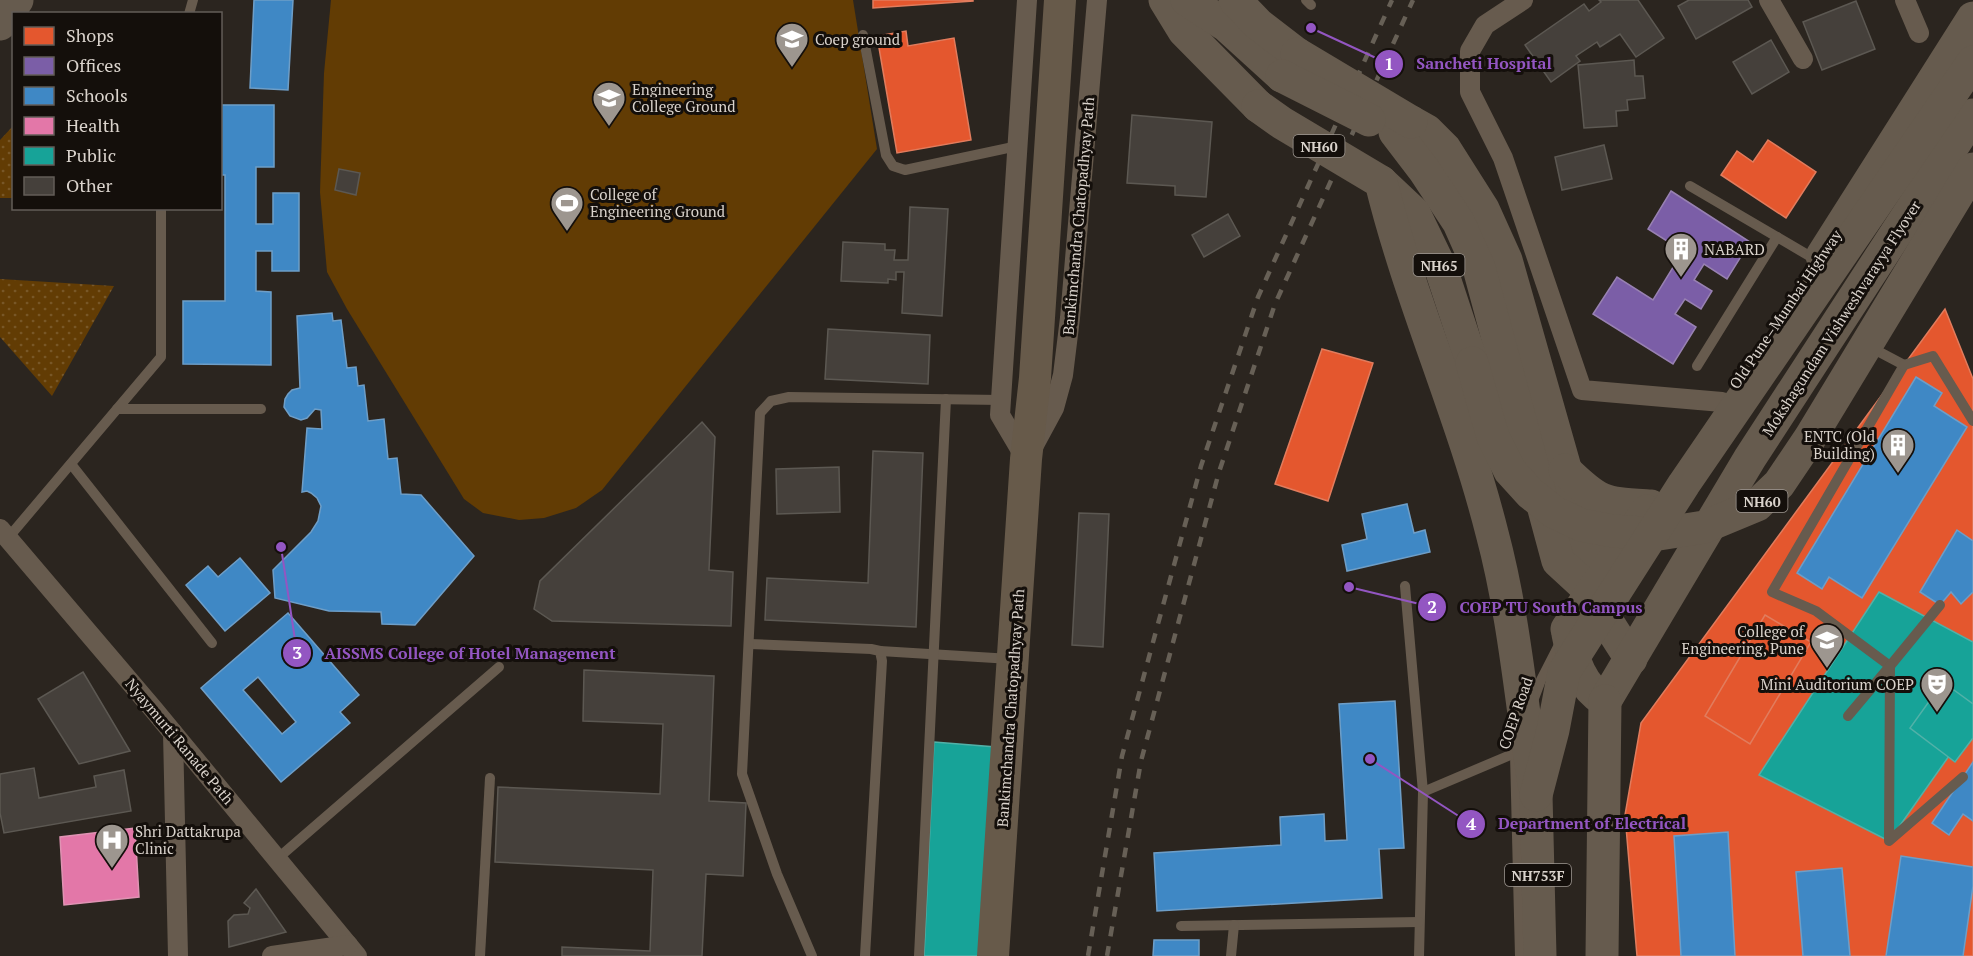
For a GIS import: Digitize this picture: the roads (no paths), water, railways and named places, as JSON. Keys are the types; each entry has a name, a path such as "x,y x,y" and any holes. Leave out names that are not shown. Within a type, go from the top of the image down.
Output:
{"highway":[{"path":"0,24 17,0"},
{"name":"Mokshagundam Vishweshvarayya Flyover","path":"1165,0 1184,31 1258,106 1282,123 1381,182 1414,213 1441,269 1472,363 1492,437 1510,471 1530,494 1554,512 1581,525 1613,531 1659,534 1704,527 1757,505 1779,483 1810,438 1973,169"},
{"path":"1187,0 1289,65 1403,127 1427,131 1445,149 1482,209 1506,260 1588,549 1587,590"},
{"path":"1235,0 1258,24 1289,65"},
{"name":"Old Pune–Mumbai Highway","path":"1567,629 1587,590 1651,506 1818,261 1973,18"},
{"path":"1536,795 1553,730 1563,672 1684,484 1973,62"},
{"path":"1929,88 1965,90 1973,84"},
{"name":"Mokshagundam Vishweshvarayya Flyover","path":"1605,701 1750,458 1973,115"},
{"path":"1403,127 1424,170 1459,223 1479,268 1558,561 1571,651 1581,676 1594,694 1605,701 1602,956"},
{"path":"1732,491 1771,476 1973,174"},
{"path":"1381,182 1392,226 1444,377 1492,533 1508,603 1536,795"},
{"path":"1565,470 1584,489 1603,501 1651,506"},
{"path":"1558,561 1587,590 1631,659"},
{"name":"NH753F","path":"1536,795 1540,956"}],"main road":[{"path":"1026,459 1035,378 1060,0"},
{"name":"Bankimchandra Chatopadhyay Path","path":"993,956 1026,459"}],"street":[{"path":"1026,459 1000,415 1027,0"},
{"name":"Bankimchandra Chatopadhyay Path","path":"1026,459 1054,408 1063,375 1097,0"},
{"path":"1523,0 1485,25 1475,42 1470,51 1470,93 1503,158 1582,390 1722,402"},
{"path":"1769,0 1803,59"},
{"path":"1905,0 1919,33"},
{"name":"Nyaymurti Ranade Path","path":"4,533 353,950"},
{"path":"173,733 178,956"},
{"path":"272,956 353,950"}],"lane":[{"path":"863,35 886,155 893,166 905,170 1018,146"},
{"path":"1690,186 1818,261"},
{"path":"4,533 71,464 161,357 161,210"},
{"path":"1697,366 1778,237"},
{"path":"1861,342 1904,365"},
{"path":"1890,666 1816,611 1772,592 1904,365 1933,356 1973,421"},
{"path":"812,956 777,874 742,774 760,413 771,401 789,397 1001,400"},
{"path":"919,956 946,399"},
{"path":"117,409 261,408"},
{"path":"71,464 212,643"},
{"path":"1405,586 1423,792 1419,956"},
{"path":"1848,716 1940,605"},
{"name":"COEP Road","path":"1520,956 1515,753 1541,680 1567,629"},
{"path":"749,644 871,649 1013,660"},
{"path":"865,956 882,661 880,651"},
{"path":"1890,666 1889,842 1963,777"},
{"path":"277,859 499,667"},
{"path":"1423,792 1515,753"},
{"path":"480,956 490,778"},
{"path":"1181,926 1419,922"},
{"path":"1230,956 1234,925"}],"railway":[{"path":"1088,956 1122,756 1201,466 1258,297 1392,0"},
{"path":"1107,956 1141,761 1219,472 1275,304 1413,0"}],"place":[{"name":"Sancheti Hospital","path":"1311,28"},
{"name":"Coep ground","path":"792,68"},
{"name":"Engineering College Ground","path":"609,127"},
{"name":"College of Engineering Ground","path":"567,232"},
{"name":"NABARD","path":"1681,278"},
{"name":"ENTC (Old Building)","path":"1898,474"},
{"name":"AISSMS College of Hotel Management","path":"281,547"},
{"name":"COEP TU South Campus","path":"1349,587"},
{"name":"College of Engineering, Pune","path":"1827,669"},
{"name":"Mini Auditorium COEP","path":"1937,713"},
{"name":"Department of Electrical","path":"1370,759"},
{"name":"Shri Dattakrupa Clinic","path":"112,869"}]}
